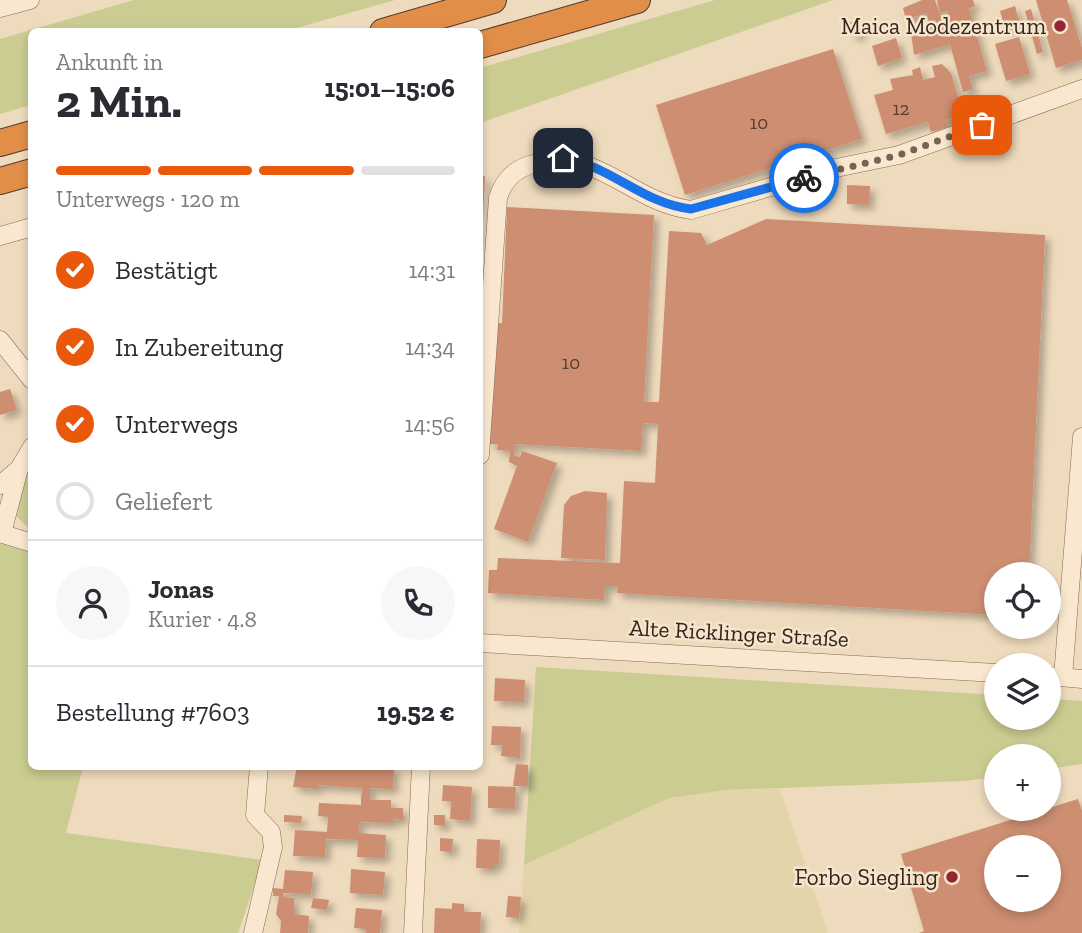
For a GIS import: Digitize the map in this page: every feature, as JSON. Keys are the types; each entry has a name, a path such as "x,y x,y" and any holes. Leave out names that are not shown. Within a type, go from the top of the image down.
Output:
{"highway":[{"path":"397,28 493,0"},
{"path":"483,44 637,0"},
{"path":"483,53 556,24"},
{"path":"0,143 28,135"},
{"path":"0,181 28,173"}],"street":[{"path":"0,8 30,0"},
{"path":"483,382 498,198 508,178 515,172 544,161 579,161 604,171 637,193 673,207 691,209 836,168 899,155 1082,89"},
{"path":"0,236 28,228"},
{"path":"0,341 28,375"},
{"path":"1059,653 1082,437"},
{"path":"28,454 19,469 1,533 28,542"},
{"path":"0,485 19,469"},
{"name":"Alte Ricklinger Straße","path":"483,643 984,672"},
{"path":"1061,677 1082,679"},
{"path":"253,933 272,847 271,832 255,815 259,770"},
{"path":"413,933 422,770"}],"shaded area":[{"path":"780,789 828,933 519,933 524,865 669,798 726,790"}],"green space":[{"path":"134,0 395,0 297,28 38,28"},
{"path":"715,0 833,0 483,122 483,67"},
{"path":"28,31 28,106 0,114 0,39"},
{"path":"28,473 28,527 16,516 17,501"},
{"path":"0,538 28,549 28,770 82,770 66,833 263,860 238,933 0,933"},
{"path":"536,667 984,694 984,730 1061,730 1061,700 1082,701 1082,764 1061,767 1061,744 984,744 984,778 726,790 669,798 524,865"}],"building":[{"path":"922,0 935,0 941,18 948,14 948,11 940,13 937,0 973,0 975,7 969,8 987,71 969,76 973,89 963,92 950,44 914,55 911,33 937,25 935,20 929,22 926,13 906,20 903,8"},
{"name":"Maica Modezentrum","path":"1036,0 1067,0 1082,48 1082,60 1056,68"},
{"path":"1015,6 1020,25 1005,29 1000,11"},
{"path":"1031,9 1043,52 1037,54 1025,11"},
{"path":"850,22 860,22 861,35 852,36"},
{"path":"1019,37 1030,74 1006,81 995,44"},
{"path":"896,38 902,58 878,66 872,46"},
{"path":"833,49 862,139 685,195 656,105"},
{"path":"942,64 951,73 963,115 945,120 948,127 931,132 928,122 886,134 874,95 893,90 890,79 913,75 912,70 920,67 923,80 935,77 932,66"},
{"path":"483,176 485,176 483,222"},
{"path":"847,185 870,186 869,205 847,204"},
{"path":"507,207 654,215 644,402 659,402 669,231 701,233 707,245 766,219 1045,235 1030,562 984,562 984,614 617,593 618,586 605,586 604,600 488,593 489,570 497,570 498,558 620,563 624,481 655,483 658,424 643,423 641,451 515,444 514,455 520,457 522,451 557,463 528,542 494,529 517,466 509,462 510,451 497,450 498,444 489,444 498,323 502,323"},
{"path":"10,389 17,410 0,415 0,392"},
{"path":"585,491 607,493 605,560 561,558 564,505 571,496"},
{"path":"495,678 525,680 524,702 494,701"},
{"path":"492,726 521,727 520,758 501,756 502,745 491,745"},
{"path":"516,764 528,765 528,786 513,786"},
{"path":"296,770 394,770 393,789 370,788 370,800 391,800 391,808 403,808 403,820 393,819 393,823 360,822 358,833 386,835 385,858 357,857 358,840 326,839 325,857 293,856 295,830 327,832 328,817 318,816 319,803 361,805 362,788 318,785 318,789 293,787"},
{"path":"443,785 472,787 470,821 450,819 451,801 442,801"},
{"path":"488,786 516,787 515,809 488,808"},
{"name":"Forbo Siegling","path":"1078,799 1082,811 1082,933 919,933 924,931 901,854 1007,821 1061,821 1061,804"},
{"path":"284,815 302,816 301,823 284,822"},
{"path":"434,815 445,815 445,826 434,825"},
{"path":"440,838 453,839 452,852 440,851"},
{"path":"477,839 500,840 499,864 494,864 494,869 476,868"},
{"path":"351,869 385,872 383,895 350,893"},
{"path":"285,870 313,872 311,894 283,893 283,897 294,898 294,914 309,916 308,933 280,933 281,921 276,914 279,896 273,896 273,888 283,889"},
{"path":"508,896 521,897 519,918 506,917"},
{"path":"313,898 329,900 327,910 311,908"},
{"path":"452,903 464,904 464,912 481,912 480,933 434,933 435,908 452,909"},
{"path":"356,908 382,910 380,933 366,933 366,929 354,928"}],"way so far":[{"path":"804,178 836,168 899,155 982,125"}],"place":[{"name":"Maica Modezentrum","path":"1060,26"},
{"name":"Forbo Siegling","path":"952,877"}],"route":[{"path":"563,158 604,171 637,193 673,207 691,209 804,178"}]}
